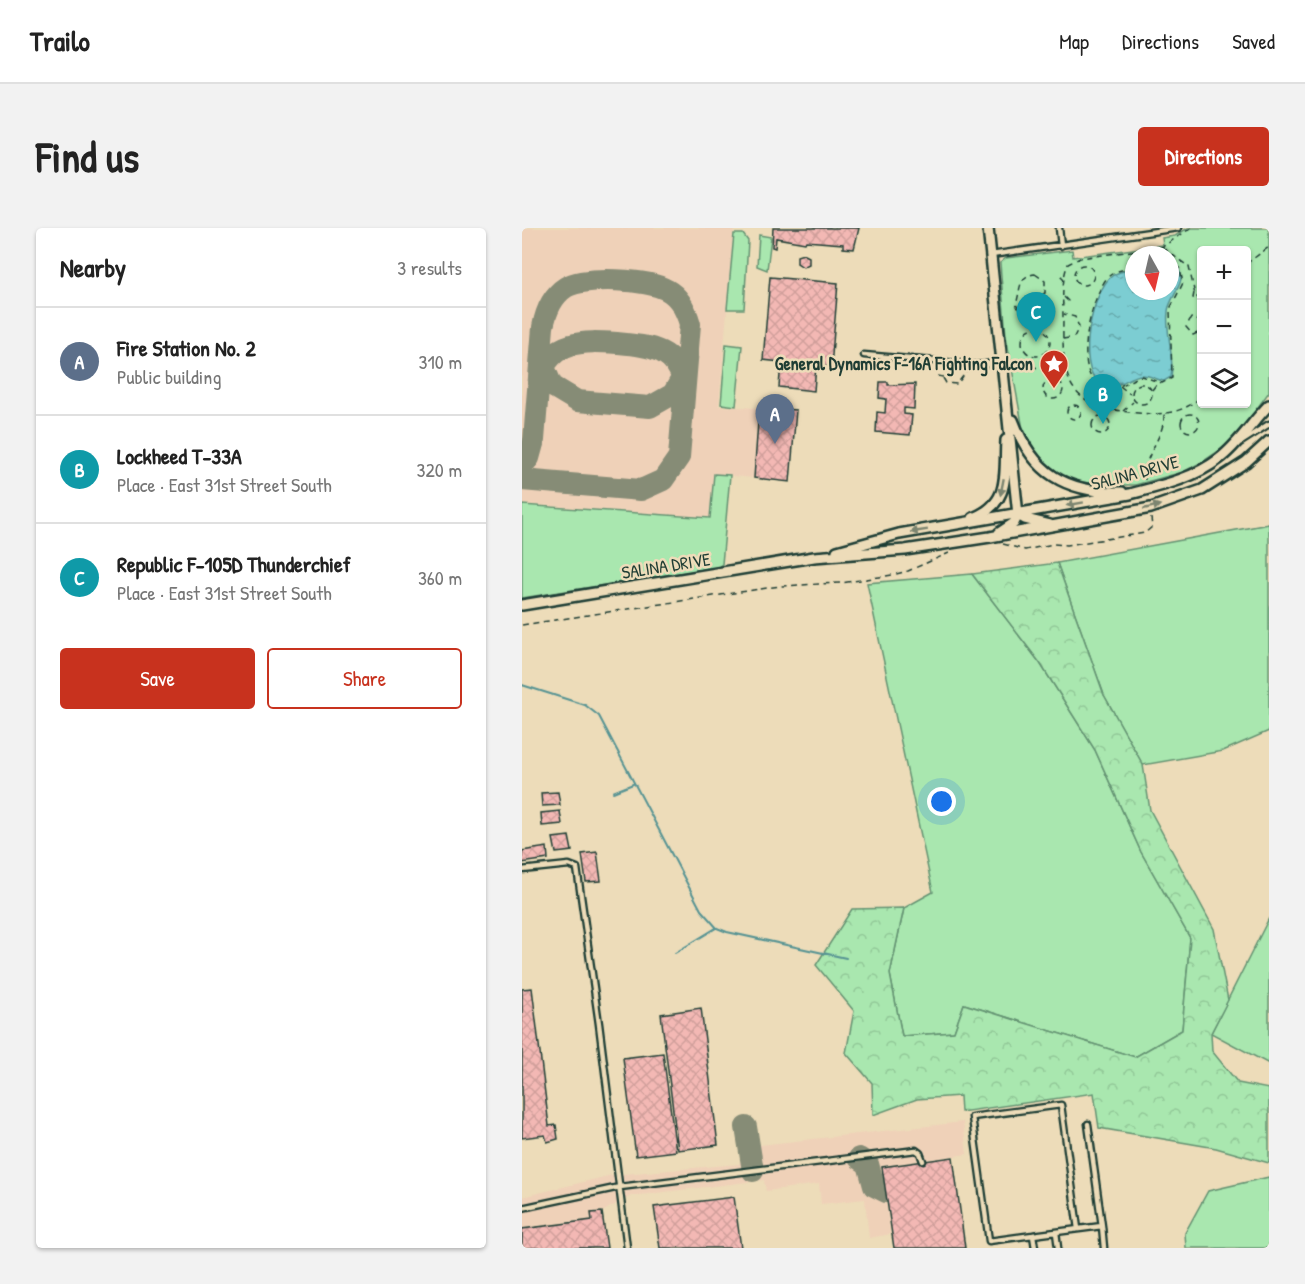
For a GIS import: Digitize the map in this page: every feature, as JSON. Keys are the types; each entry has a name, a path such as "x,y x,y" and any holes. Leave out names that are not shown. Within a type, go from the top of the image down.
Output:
{"street":[{"path":"988,228 1018,514 1014,524 990,537"},
{"name":"SALINA DRIVE","path":"814,557 899,534 1142,491 1196,473 1228,452 1269,405"},
{"path":"1008,407 1028,453 1056,478 1090,490 1142,491"},
{"name":"SALINA DRIVE","path":"958,525 989,512 999,500 1004,486 1008,407"},
{"name":"SALINA DRIVE","path":"522,605 814,557 904,550 990,537 1151,508 1191,494 1224,477 1269,441"},
{"name":"SALINA DRIVE","path":"1018,514 1025,519 1053,525"}],"lane":[{"path":"1059,228 1061,246"},
{"path":"991,255 1178,228"},
{"path":"864,355 979,364 1002,362"},
{"path":"1228,452 1269,424"},
{"path":"522,870 569,865 577,868 627,1248"},
{"path":"1078,1229 1061,1105 972,1116 989,1241 1102,1226"},
{"path":"1088,1124 1104,1248"},
{"path":"522,1208 620,1188 916,1150 923,1161"},
{"path":"1056,1232 1058,1248"},
{"path":"1033,1235 1035,1248"}],"path":[{"path":"1165,246 1191,228"},
{"path":"1251,260 1269,247"},
{"path":"1125,253 1080,258 1068,264 1064,281 1064,368 1075,390 1093,406 1123,411 1173,413 1197,400"},
{"path":"1179,259 1187,264 1194,293 1199,300"},
{"path":"1125,270 1107,278 1093,306 1087,334 1089,373 1096,383 1105,388 1120,386 1141,376 1170,382 1174,375 1170,309 1183,283 1180,269 1187,264"},
{"path":"1079,266 1089,266 1094,274 1093,280 1086,285 1079,284 1074,279 1075,272 1079,266"},
{"path":"1027,275 1039,275 1045,281 1046,289 1042,296 1018,308 1016,304 1021,281 1027,275"},
{"path":"1063,314 1075,317 1079,327 1074,337 1063,339"},
{"path":"1197,320 1191,318 1186,327 1193,335 1197,333"},
{"path":"1034,328 1042,330 1050,340 1048,348 1037,356 1028,353 1022,341 1025,332 1034,328"},
{"path":"1051,369 1055,373 1059,369"},
{"path":"943,377 946,383 957,384 967,371"},
{"path":"1052,379 1059,380 1063,386 1063,393 1058,399 1048,399 1043,391 1044,385 1052,379"},
{"path":"1134,401 1146,404 1158,381"},
{"path":"1131,394 1134,387 1140,384 1148,385 1152,391"},
{"path":"1120,386 1131,394 1134,401"},
{"path":"1123,411 1134,401"},
{"path":"1071,406 1077,406 1080,415 1076,419 1071,418 1068,410 1071,406"},
{"path":"1185,415 1194,415 1199,421 1199,427 1195,431 1186,431 1182,426 1182,420 1185,415"},
{"path":"1105,416 1110,423 1110,428 1106,433 1097,433 1093,428 1093,422 1096,417 1105,416"}],"shaded area":[{"path":"522,228 734,228 719,406 759,408 754,478 714,474 710,518 522,504"},
{"path":"748,1121 755,1126 760,1145 963,1122 967,1154 882,1167 891,1234 869,1238 865,1199 821,1204 819,1184 766,1191 764,1180 631,1196 602,1212 591,1213 592,1220 522,1229 522,1197 612,1175 739,1164 742,1158 738,1127 739,1124"}],"green space":[{"path":"1188,228 1269,228 1269,392 1233,441 1183,472 1135,485 1101,485 1068,480 1053,472 1041,461 1025,440 1006,336 1000,263 1006,258 1072,250 1073,257 1125,250 1125,300 1179,300 1179,246 1156,246 1163,245 1162,238 1175,236"},
{"path":"734,234 743,234 748,241 744,309 727,309"},
{"path":"759,235 771,237 767,270 757,266"},
{"path":"726,344 742,346 736,406 721,404"},
{"path":"714,474 730,475 722,564 718,567 522,598 522,505 710,518"},
{"path":"1269,524 1269,731 1223,751 1143,765 1104,695 1057,563"},
{"path":"1057,563 1104,695 1143,765 1150,810 1214,929 1228,1000 1211,1033 1212,1051 1238,1083 1269,1089 1269,1163 1216,1148 1099,1128 1094,1093 961,1112 960,1096 917,1099 873,1115 872,1083 846,1053 854,1011 816,965 852,909 904,908 890,974 902,1036 954,1032 964,1004 1135,1057 1182,1030 1190,938 1141,852 1095,750 1040,663 972,574"},
{"path":"972,574 1040,663 1095,750 1141,852 1190,938 1182,1030 1135,1057 964,1004 954,1032 902,1036 890,974 904,908 933,892 867,583"},
{"path":"1269,918 1269,1064 1211,1033"},
{"path":"1269,1177 1269,1248 1186,1248 1185,1233 1208,1191"}],"water":[{"path":"1125,271 1125,300 1172,300 1167,319 1172,369 1171,377 1164,381 1142,375 1116,385 1105,386 1099,383 1092,374 1088,346 1093,312 1105,284 1112,276"}],"building":[{"path":"773,228 859,228 854,249 843,248 843,244 806,241 805,243 776,238 775,248 772,247"},
{"path":"803,254 809,257 809,264 803,267 797,263 797,256"},
{"path":"770,277 838,283 831,367 816,365 814,391 779,387 781,362 763,360"},
{"path":"880,382 888,382 888,385 915,384 914,409 904,408 904,414 912,415 910,435 876,432 877,412 885,413 886,399 879,398"},
{"path":"759,408 796,410 790,482 754,478"},
{"path":"558,792 560,805 542,806 541,793"},
{"path":"560,811 562,824 542,826 541,813"},
{"path":"569,836 572,851 556,853 553,838"},
{"path":"547,847 548,859 522,863 522,851"},
{"path":"597,852 601,881 586,882 582,854"},
{"path":"532,988 549,1126 556,1125 558,1139 547,1142 545,1135 522,1138 522,989"},
{"path":"701,1008 718,1145 678,1150 661,1014"},
{"path":"663,1053 676,1151 636,1156 623,1058"},
{"path":"953,1157 965,1248 894,1248 882,1167"},
{"path":"734,1197 741,1248 660,1248 654,1207"},
{"path":"602,1212 607,1248 522,1248 522,1229 592,1220 591,1213"}],"waterway":[{"path":"522,685 585,705 599,716 701,910 717,928 846,958"},
{"path":"613,792 633,784"},
{"path":"675,953 716,928"}],"taxiway":[{"path":"522,466 529,458 534,440 543,327 553,299 566,287 601,280 646,283 658,286 676,296 690,324 679,457 663,480 641,490 522,480"},
{"path":"540,377 552,355 561,349 581,343 617,343 651,348 669,356 681,373 684,386"},
{"path":"541,360 552,386 577,401 650,407 673,394 685,373"},
{"path":"746,1127 753,1171"},
{"path":"859,1158 868,1164 874,1186 886,1192"}],"place":[{"name":"Republic F-105D Thunderchief","path":"1036,342"},
{"name":"General Dynamics F-16A Fighting Falcon","path":"1054,390"},
{"name":"Lockheed T-33A","path":"1103,424"},
{"name":"Fire Station No. 2","path":"775,444"}]}
